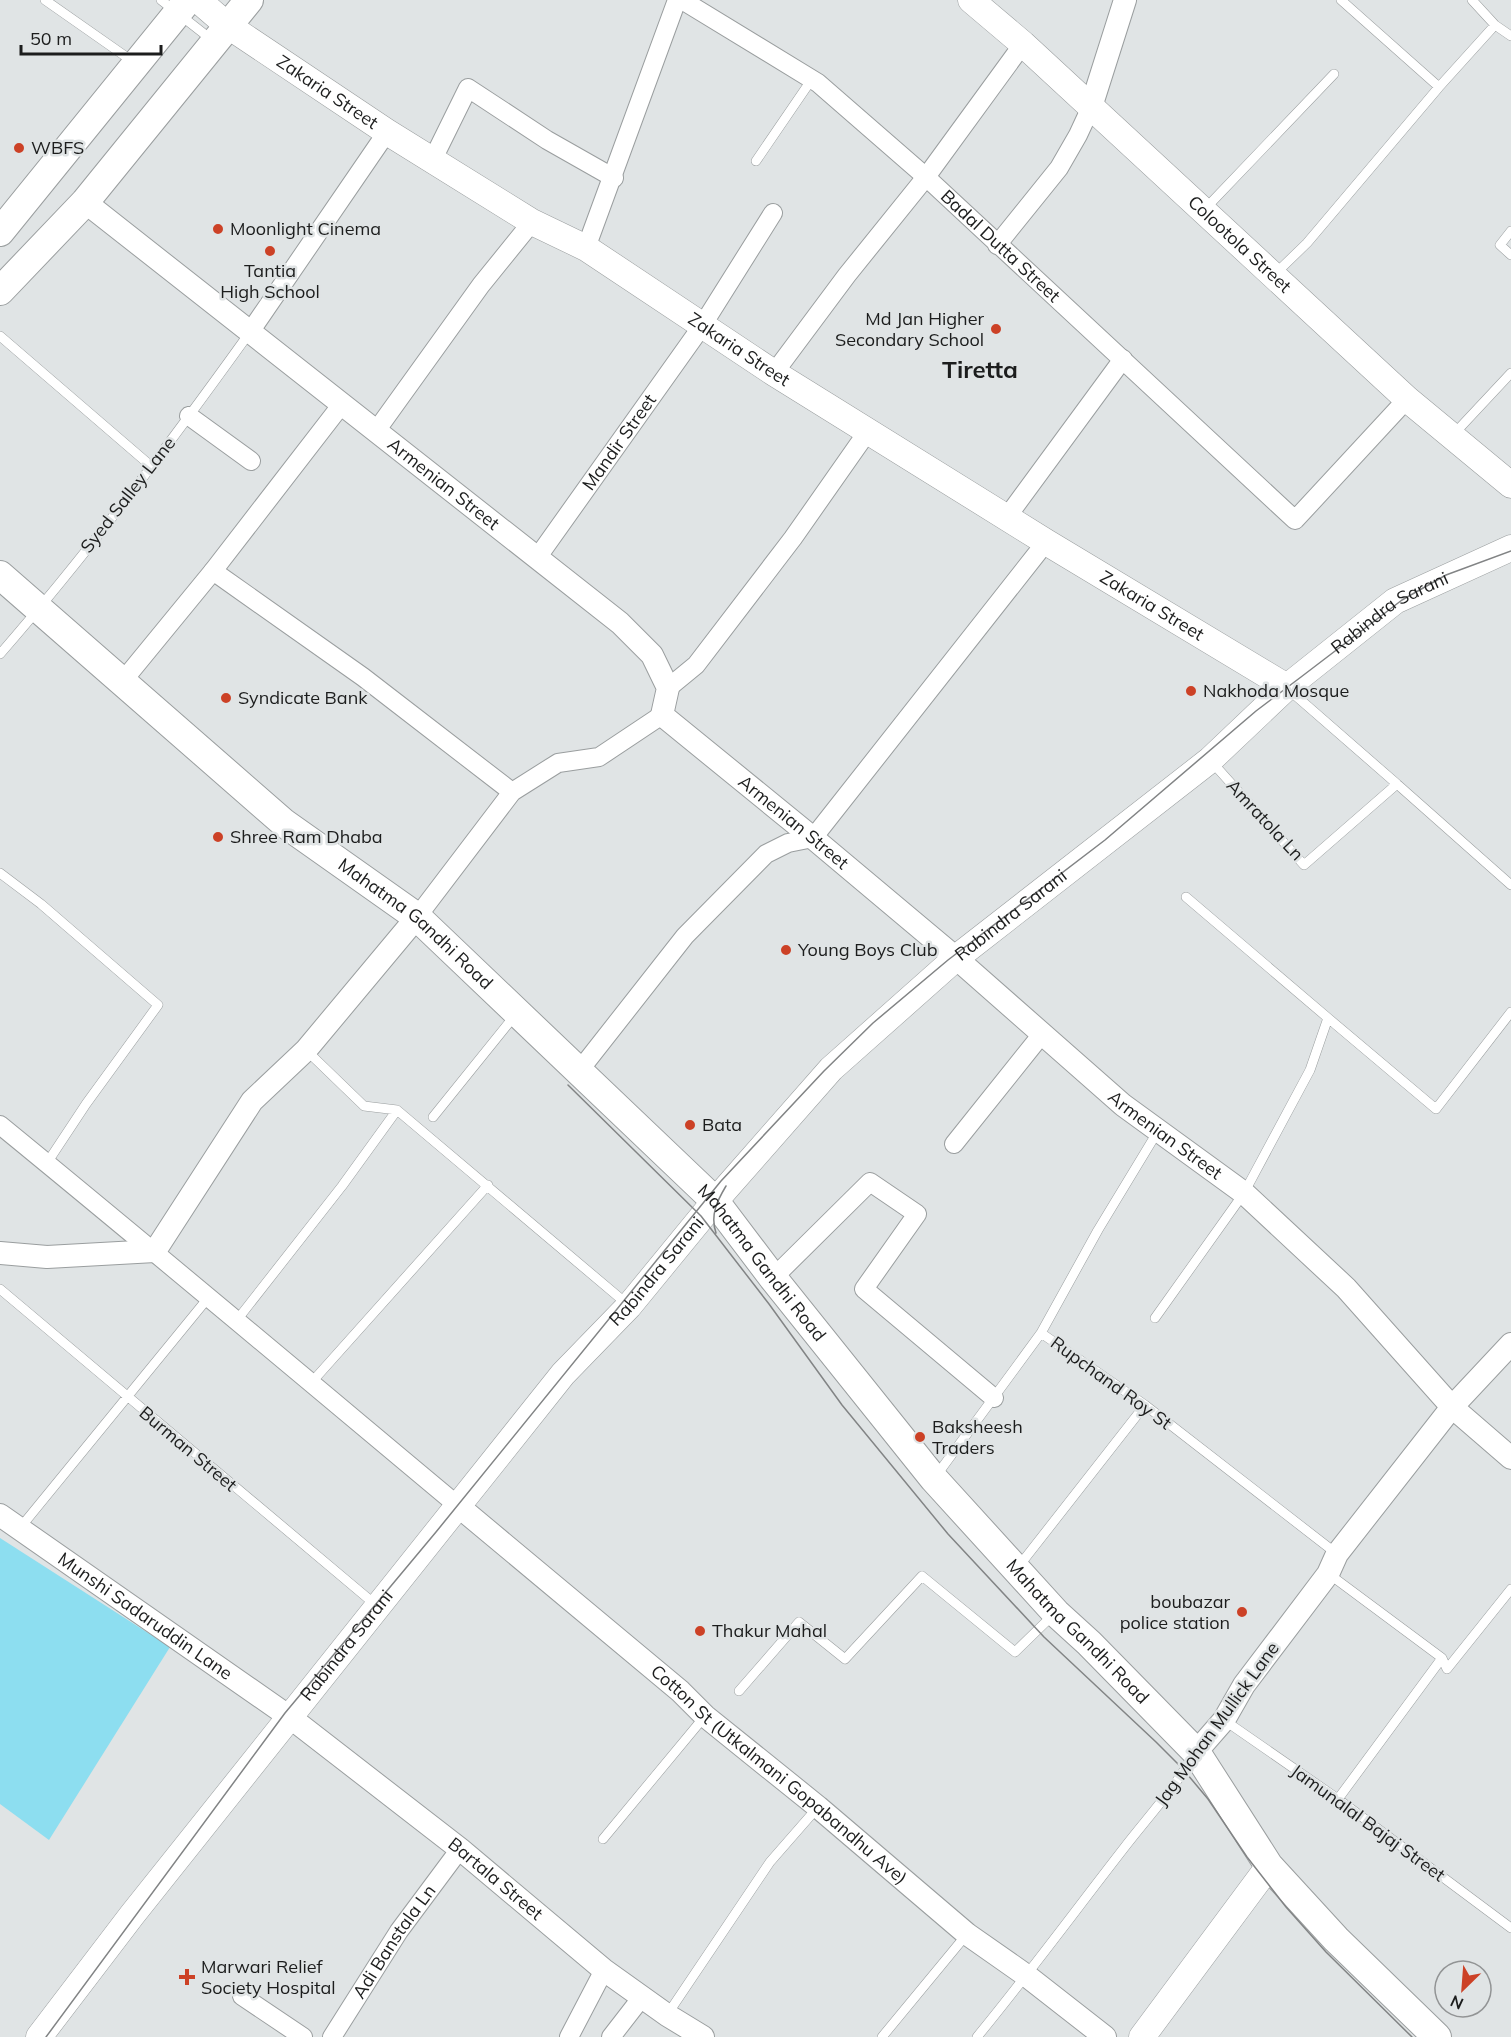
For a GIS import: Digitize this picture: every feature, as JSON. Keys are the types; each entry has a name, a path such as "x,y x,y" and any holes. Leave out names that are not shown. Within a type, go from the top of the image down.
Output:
{"main road":[{"path":"0,291 85,202 249,0"},
{"name":"Colootola Street","path":"971,0 1023,44 1407,399 1511,485"},
{"path":"0,232 137,64 181,3"},
{"name":"Zakaria Street","path":"181,3 220,33 433,159 532,222 586,248 774,373 1046,542 1287,687"},
{"name":"Rabindra Sarani","path":"39,2037 132,1915 563,1374 629,1306 715,1201 831,1069 956,958 1210,760 1287,687 1395,601 1511,548"},
{"name":"Mahatma Gandhi Road","path":"0,574 284,823 417,917 715,1201 773,1278 934,1479 1056,1612 1196,1752 1269,1866 1336,1940 1437,2037"},
{"path":"1142,2037 1269,1866"}],"street":[{"name":"Badal Dutta Street","path":"679,0 812,78 926,177 1295,520 1407,399"},
{"path":"586,248 679,0"},
{"path":"997,245 1059,168 1078,135 1091,107 1125,0"},
{"path":"774,373 847,274 926,177 1023,44"},
{"path":"433,159 468,88 547,140 614,178"},
{"path":"250,332 387,132"},
{"name":"Armenian Street","path":"85,202 620,623 652,655 668,688"},
{"name":"Mandir Street","path":"537,558 702,326 773,213"},
{"path":"376,430 481,285 532,222"},
{"path":"1007,517 1123,359"},
{"path":"122,682 213,571 342,404"},
{"path":"189,416 251,461"},
{"path":"155,1251 252,1101 306,1050 417,917 512,792 558,763 599,757 662,716 668,688 696,665 793,538 868,430"},
{"path":"579,1071 685,936 766,854 788,843 813,838 1046,542"},
{"path":"213,571 363,677 512,792"},
{"name":"Armenian Street","path":"662,716 956,958 1123,1105 1244,1193 1346,1288 1452,1407 1511,1458"},
{"path":"954,1144 1042,1034"},
{"path":"0,1125 155,1251 208,1298 458,1505"},
{"path":"773,1278 870,1182 917,1214 864,1289 994,1398"},
{"path":"0,1253 47,1257 155,1251"},
{"name":"Jag Mohan Mullick Lane","path":"1196,1752 1224,1720 1244,1685 1452,1407 1511,1344"},
{"name":"Cotton St (Utkalmani Gopabandhu Ave)","path":"458,1505 680,1691 705,1716 818,1807 967,1934 1027,1976 1105,2037"},
{"name":"Munshi Sadaruddin Lane","path":"0,1515 291,1718"},
{"name":"Bartala Street","path":"291,1718 460,1849 604,1970 695,2035"},
{"name":"Adi Banstala Ln","path":"332,2037 399,1930 460,1849"},
{"path":"569,2037 604,1970"},
{"path":"243,1996 303,2037"},
{"path":"611,2037 642,1997"}],"lane":[{"path":"45,0 137,64"},
{"path":"1341,0 1439,87"},
{"path":"1472,0 1495,25 1511,36"},
{"path":"1274,275 1307,243 1439,87 1495,25"},
{"path":"1202,211 1334,74"},
{"path":"756,161 812,78"},
{"path":"1511,231 1500,245 1511,255"},
{"name":"Syed Salley Lane","path":"0,654 40,609 189,416 250,332"},
{"path":"0,336 151,466"},
{"path":"1453,436 1511,373"},
{"path":"1287,687 1511,885"},
{"name":"Amratola Ln","path":"1210,760 1304,865 1397,784"},
{"path":"0,873 41,904 158,1005 86,1104 47,1163"},
{"path":"1186,897 1436,1109 1511,1012"},
{"path":"433,1117 517,1012"},
{"path":"1155,1318 1244,1193 1310,1070 1328,1018"},
{"path":"306,1050 364,1106 397,1110 629,1306"},
{"path":"237,1320 342,1186 397,1110"},
{"name":"Rupchand Roy St","path":"1158,1131 1098,1230 1041,1333 1144,1405 1442,1658"},
{"path":"311,1383 488,1185"},
{"name":"Burman Street","path":"0,1289 378,1608"},
{"path":"20,1528 208,1298"},
{"path":"934,1479 1041,1333"},
{"path":"1016,1570 1144,1405"},
{"path":"739,1691 799,1622 844,1659 922,1576 1015,1652 1056,1612"},
{"path":"1338,1799 1442,1658 1447,1669 1511,1589"},
{"path":"603,1839 705,1716"},
{"name":"Jamunalal Bajaj Street","path":"1224,1720 1338,1799 1511,1928"},
{"name":"Jag Mohan Mullick Lane","path":"977,2037 1180,1778 1196,1752"},
{"path":"667,2015 770,1862 818,1807"},
{"path":"882,2037 967,1934"}],"shaded area":[{"path":"0,1538 170,1647 49,1840 0,1804"}],"tram line":[{"path":"46,2037 285,1713 436,1532 721,1181 824,1071 873,1023 948,960 1105,840 1256,711 1402,600 1446,575 1511,551"},
{"path":"568,1085 701,1216 769,1304 842,1405 948,1534 1044,1637 1182,1768 1208,1799 1247,1857 1286,1907 1326,1952 1412,2037"},
{"path":"716,1233 715,1208 726,1186"}],"place":[{"name":"WBFS","path":"19,148"},
{"name":"Moonlight Cinema","path":"218,229"},
{"name":"Tantia High School","path":"270,251"},
{"name":"Md Jan Higher Secondary School","path":"996,329"},
{"name":"Nakhoda Mosque","path":"1191,691"},
{"name":"Syndicate Bank","path":"226,698"},
{"name":"Shree Ram Dhaba","path":"218,837"},
{"name":"Young Boys Club","path":"786,950"},
{"name":"Bata","path":"690,1125"},
{"name":"Baksheesh Traders","path":"920,1437"},
{"name":"boubazar police station","path":"1242,1612"},
{"name":"Thakur Mahal","path":"700,1631"},
{"name":"Marwari Relief Society Hospital","path":"187,1977"}],"district":[{"name":"Tiretta","path":"980,370"}]}
